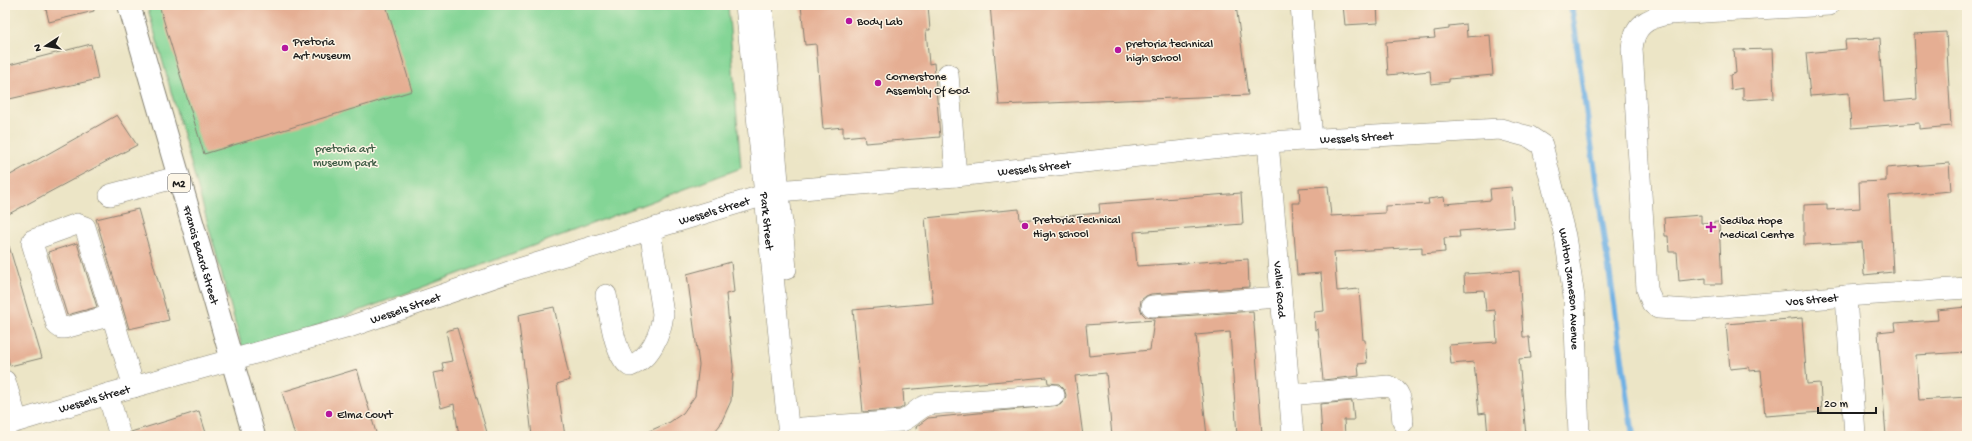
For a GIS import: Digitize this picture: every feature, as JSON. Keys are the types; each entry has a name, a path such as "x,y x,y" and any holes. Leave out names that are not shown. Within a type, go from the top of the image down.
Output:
{"main road":[{"name":"Francis Baard Street","path":"129,5 254,436"}],"street":[{"name":"Park Street","path":"746,5 771,193 798,433"},
{"name":"Park Street","path":"762,5 771,193"},
{"path":"1301,5 1312,139"},
{"name":"Vos Street","path":"1829,5 1654,16 1635,33 1632,49 1647,289 1652,303 1658,308 1690,310 1846,296 1967,288"},
{"path":"948,74 956,176"},
{"name":"Wessels Street","path":"11,423 108,394 231,361 256,352 346,328 516,270 771,193 956,176 1268,142 1312,139 1500,128 1530,137 1542,145"},
{"name":"Vallei Road","path":"1268,142 1293,436"},
{"name":"Walton Jameson Avenue","path":"1542,145 1565,236 1574,297 1580,436"},
{"path":"110,195 178,177"},
{"path":"112,315 65,328 61,328 57,325 32,243 33,240 77,224 85,227 112,315 134,387"},
{"path":"606,295 619,352 624,362 630,366 636,364 652,347 662,324 663,314 650,230"},
{"path":"1846,296 1855,436"},
{"path":"1152,306 1281,297"},
{"path":"5,381 11,423"},
{"path":"1289,396 1388,386 1396,389 1400,393 1403,422"},
{"path":"108,394 120,436"},
{"path":"798,433 880,429 910,418 923,405 1054,395"}],"green space":[{"name":"pretoria art museum park","path":"147,5 728,5 741,168 244,354"}],"building":[{"path":"45,5 93,5 94,11 49,22"},
{"name":"Pretoria Art Museum","path":"159,5 386,5 412,91 204,154"},
{"name":"Cornerstone Assembly Of God","path":"801,5 928,5 930,30 926,30 929,64 934,63 940,137 865,143 864,135 843,137 843,127 823,129 816,44 805,45"},
{"name":"pretoria technical high school","path":"990,5 1236,5 1248,95 999,105"},
{"path":"1343,5 1377,5 1378,23 1345,25"},
{"path":"1466,24 1467,37 1490,35 1493,75 1449,79 1449,82 1431,84 1430,71 1388,75 1386,42 1435,38 1434,31 1449,29 1449,26"},
{"path":"1946,32 1951,126 1919,129 1919,123 1851,128 1849,93 1810,96 1806,53 1846,49 1845,40 1880,38 1884,102 1917,99 1914,34"},
{"path":"91,44 98,79 5,100 5,66"},
{"path":"1772,49 1774,98 1743,100 1743,88 1731,90 1730,75 1736,73 1734,50"},
{"path":"117,115 137,145 5,216 5,178"},
{"path":"1949,163 1951,191 1889,196 1893,272 1864,275 1862,242 1804,245 1804,205 1827,204 1827,210 1860,208 1859,182 1886,181 1886,168"},
{"path":"1328,186 1331,216 1385,213 1385,206 1429,204 1428,199 1444,197 1445,204 1491,200 1490,189 1511,187 1514,227 1459,231 1460,237 1444,238 1445,252 1422,254 1422,247 1334,252 1337,291 1359,289 1363,340 1365,340 1367,363 1358,364 1359,376 1323,380 1318,329 1315,330 1314,312 1324,311 1321,273 1297,275 1292,203 1300,203 1299,188"},
{"path":"1241,193 1243,224 1134,232 1137,266 1248,259 1249,287 1151,294 1141,300 1140,307 1142,313 1146,317 1153,318 1253,311 1262,436 1237,436 1230,332 1196,335 1207,436 1112,436 1106,373 1075,376 1083,436 917,436 916,427 928,418 1060,405 1065,400 1066,395 1064,389 1059,384 1048,383 1047,377 903,390 904,406 900,409 863,412 853,310 933,303 925,218 1019,209 1020,220 1100,213 1099,204","holes":["1154,320 1150,350 1089,356 1086,325"]},
{"path":"138,209 169,320 129,329 96,219"},
{"path":"1701,215 1701,223 1719,222 1722,284 1706,284 1706,278 1679,281 1677,252 1669,252 1668,236 1665,236 1664,218"},
{"path":"77,243 97,307 67,315 48,252"},
{"path":"9,246 42,358 10,366 5,348 5,247"},
{"path":"731,262 734,292 726,294 733,366 731,401 720,425 711,436 638,436 670,422 683,413 695,396 699,365 687,274"},
{"path":"1519,271 1523,337 1529,337 1531,358 1519,359 1526,436 1488,436 1486,413 1479,414 1474,362 1451,364 1449,345 1497,342 1495,310 1486,311 1484,290 1465,291 1464,274"},
{"path":"554,307 570,380 557,384 565,436 532,436 518,315"},
{"path":"1966,307 1967,352 1916,355 1919,400 1967,397 1967,436 1886,436 1878,332 1896,330 1895,323 1938,320 1937,310"},
{"path":"1802,318 1807,384 1820,383 1822,412 1765,416 1761,370 1749,371 1749,367 1730,369 1726,324"},
{"path":"457,328 488,436 459,436 454,404 441,408 434,373 444,371 442,363 452,361 446,331"},
{"name":"Elma Court","path":"357,369 377,436 295,436 282,392"},
{"path":"1352,401 1354,420 1344,420 1345,436 1322,436 1320,404"},
{"path":"199,411 207,436 132,436 131,432"}],"waterway":[{"path":"1571,5 1633,436"}],"place":[{"name":"Body Lab","path":"849,21"},
{"name":"Pretoria Art Museum","path":"285,48"},
{"name":"pretoria technical high school","path":"1118,50"},
{"name":"Cornerstone Assembly Of God","path":"878,83"},
{"name":"Pretoria Technical High school","path":"1025,226"},
{"name":"Sediba Hope Medical Centre","path":"1711,227"},
{"name":"Elma Court","path":"329,414"}]}
